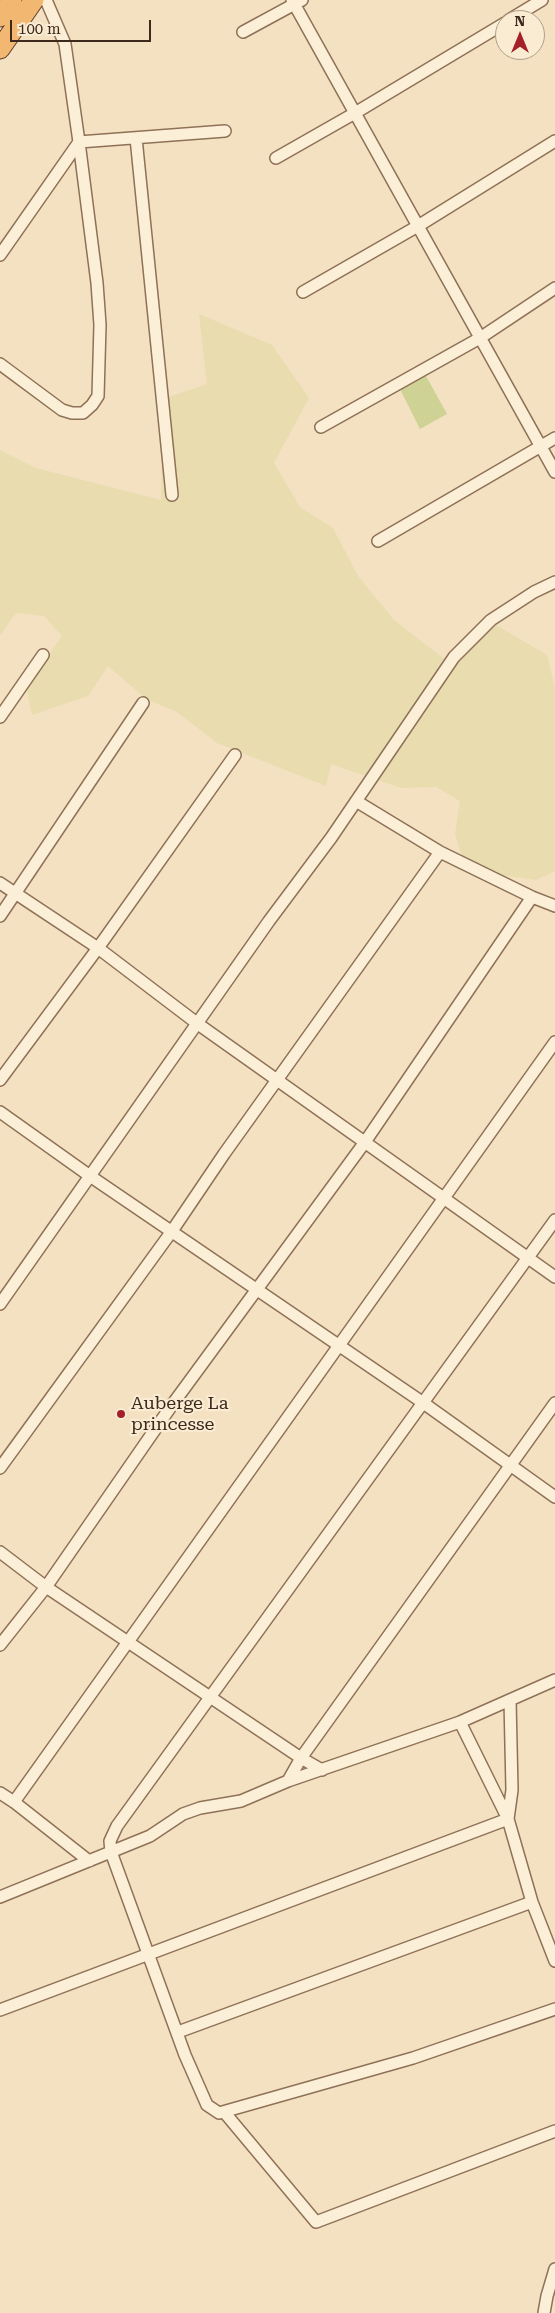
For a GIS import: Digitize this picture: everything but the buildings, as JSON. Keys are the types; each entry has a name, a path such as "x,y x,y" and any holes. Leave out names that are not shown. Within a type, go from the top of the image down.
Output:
{"highway":[{"path":"0,17 12,0"},
{"path":"0,49 34,0"}],"street":[{"path":"0,364 62,410 72,414 82,412 92,405 98,396 100,326 97,283 79,142 65,44 46,0"},
{"path":"526,10 542,0"},
{"path":"243,32 296,2 355,114 555,472"},
{"path":"276,158 355,114 495,28"},
{"path":"79,142 225,131"},
{"path":"136,138 172,495"},
{"path":"303,292 418,226 555,141"},
{"path":"0,255 79,142"},
{"path":"320,427 480,338 555,288"},
{"path":"378,541 555,438"},
{"path":"0,1304 269,921 356,801 454,657 491,620 534,592 555,582"},
{"path":"0,718 43,655"},
{"path":"0,916 143,703"},
{"path":"0,1080 98,948 235,755"},
{"path":"356,801 440,852 555,906"},
{"path":"0,1468 172,1231 224,1154 440,852"},
{"path":"0,883 98,948 198,1024 555,1277"},
{"path":"0,1646 46,1587 172,1405 365,1142 532,896"},
{"path":"14,1802 555,1042"},
{"path":"0,1112 90,1176 422,1402 510,1467 555,1497"},
{"path":"555,1220 117,1826 110,1840 111,1852 185,2055 207,2105 212,2110 225,2113 413,2058 555,2009"},
{"path":"288,1781 301,1758 555,1403"},
{"path":"0,1552 46,1587 301,1758 322,1770"},
{"path":"0,1897 150,1836 183,1814 200,1808 241,1801 288,1781 460,1722 555,1680"},
{"path":"508,1819 512,1790 510,1700"},
{"path":"460,1722 508,1819 532,1902 555,1961"},
{"path":"0,1793 89,1861"},
{"path":"0,2010 508,1819"},
{"path":"178,2032 532,1902"},
{"path":"225,2113 316,2222 555,2131"},
{"path":"544,2313 555,2269"}],"shaded area":[{"path":"199,314 272,345 309,398 274,463 300,507 333,528 358,576 394,620 452,665 496,625 547,655 555,688 555,871 536,880 500,875 463,860 455,834 460,801 436,787 401,788 331,764 326,786 217,743 177,712 146,699 108,666 88,696 32,715 26,686 62,636 44,616 16,613 0,636 0,450 36,468 161,500 163,399 207,384"}],"green space":[{"path":"420,365 447,414 420,429 395,379"}],"place":[{"name":"Auberge La princesse","path":"121,1414"}]}
